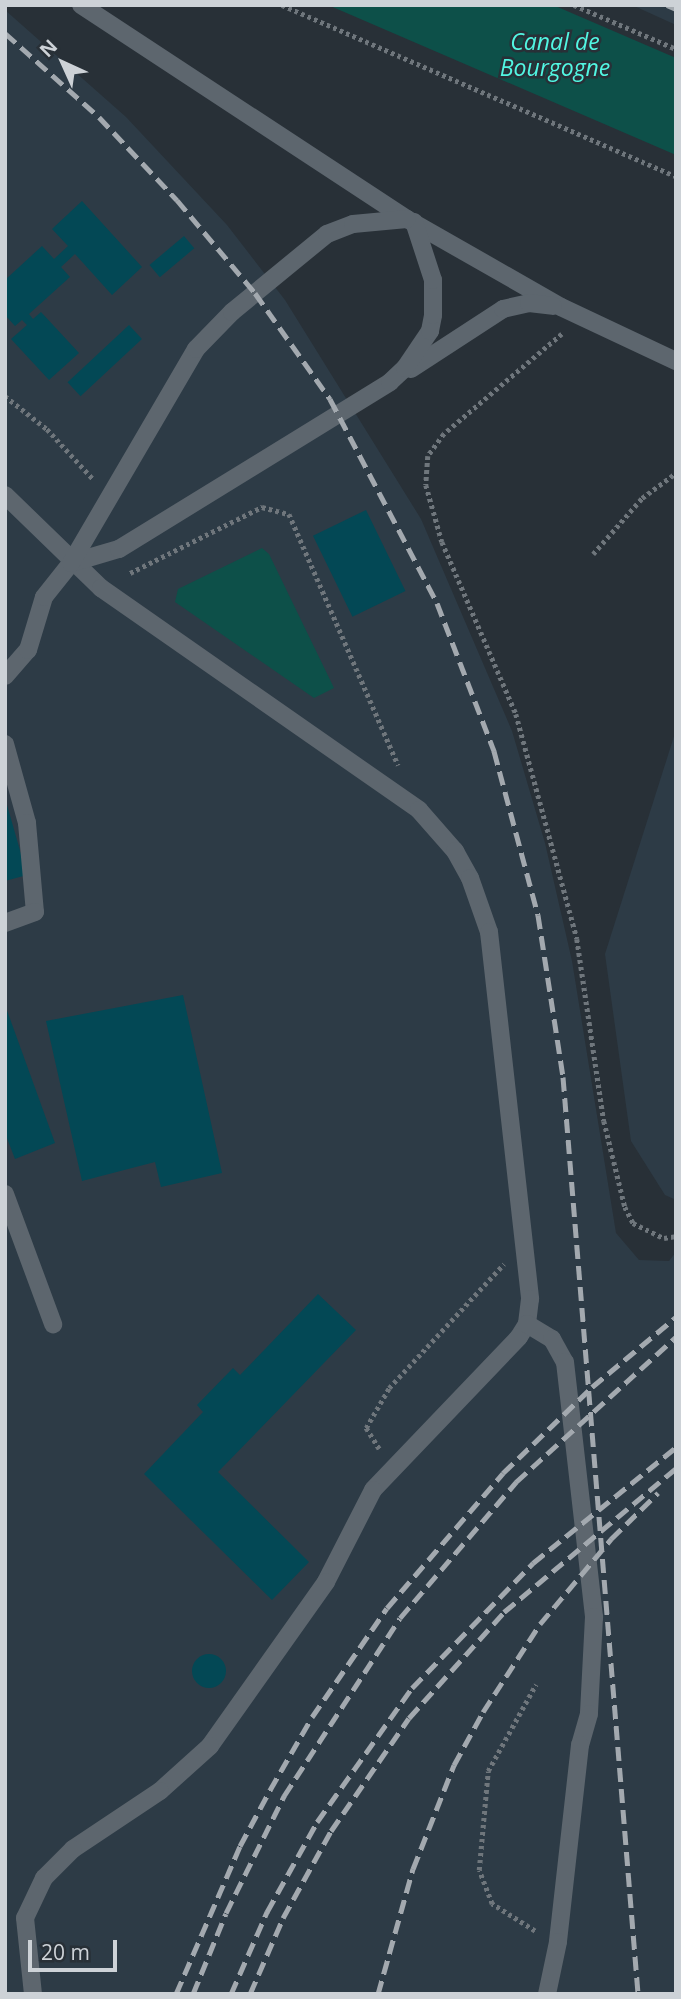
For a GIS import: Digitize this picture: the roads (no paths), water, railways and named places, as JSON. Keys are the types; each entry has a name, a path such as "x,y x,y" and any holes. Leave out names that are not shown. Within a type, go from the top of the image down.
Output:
{"street":[{"path":"81,5 411,220 561,307 676,362"},
{"path":"390,382 417,353 433,315 433,280 411,220"},
{"path":"5,676 28,650 44,597 71,563 182,369 232,312 327,234 354,224 411,220"},
{"path":"71,563 119,548 503,310 529,303 561,307"},
{"path":"5,495 71,563 101,588 419,810 455,851 470,878 489,932 530,1299 527,1324 373,1490 326,1582 210,1746 160,1791 73,1849 35,1891 24,1933 33,1994"},
{"path":"5,744 27,823 35,912 5,923"},
{"path":"5,1194 53,1324"},
{"path":"527,1324 552,1339 565,1362 594,1617 589,1714 580,1745 558,1942 547,1994"}],"water":[{"name":"Canal de Bourgogne","path":"328,5 553,5 676,58 676,155"},
{"path":"262,548 269,554 334,688 314,698 175,602 178,589"}],"railway":[{"path":"667,5 676,9"},
{"path":"5,33 99,117 177,200 255,293 330,399 437,603 494,751 538,915 563,1077 638,1994"},
{"path":"176,1994 240,1846 270,1790 312,1717 387,1608 503,1473 592,1387 676,1317"},
{"path":"193,1994 226,1913 284,1796 400,1618 516,1482 676,1337"},
{"path":"231,1994 267,1912 317,1822 412,1688 533,1563 676,1447"},
{"path":"250,1994 283,1918 331,1831 409,1718 504,1612 676,1468"},
{"path":"378,1994 413,1869 454,1765 483,1712 540,1624 611,1539 658,1493"}]}
